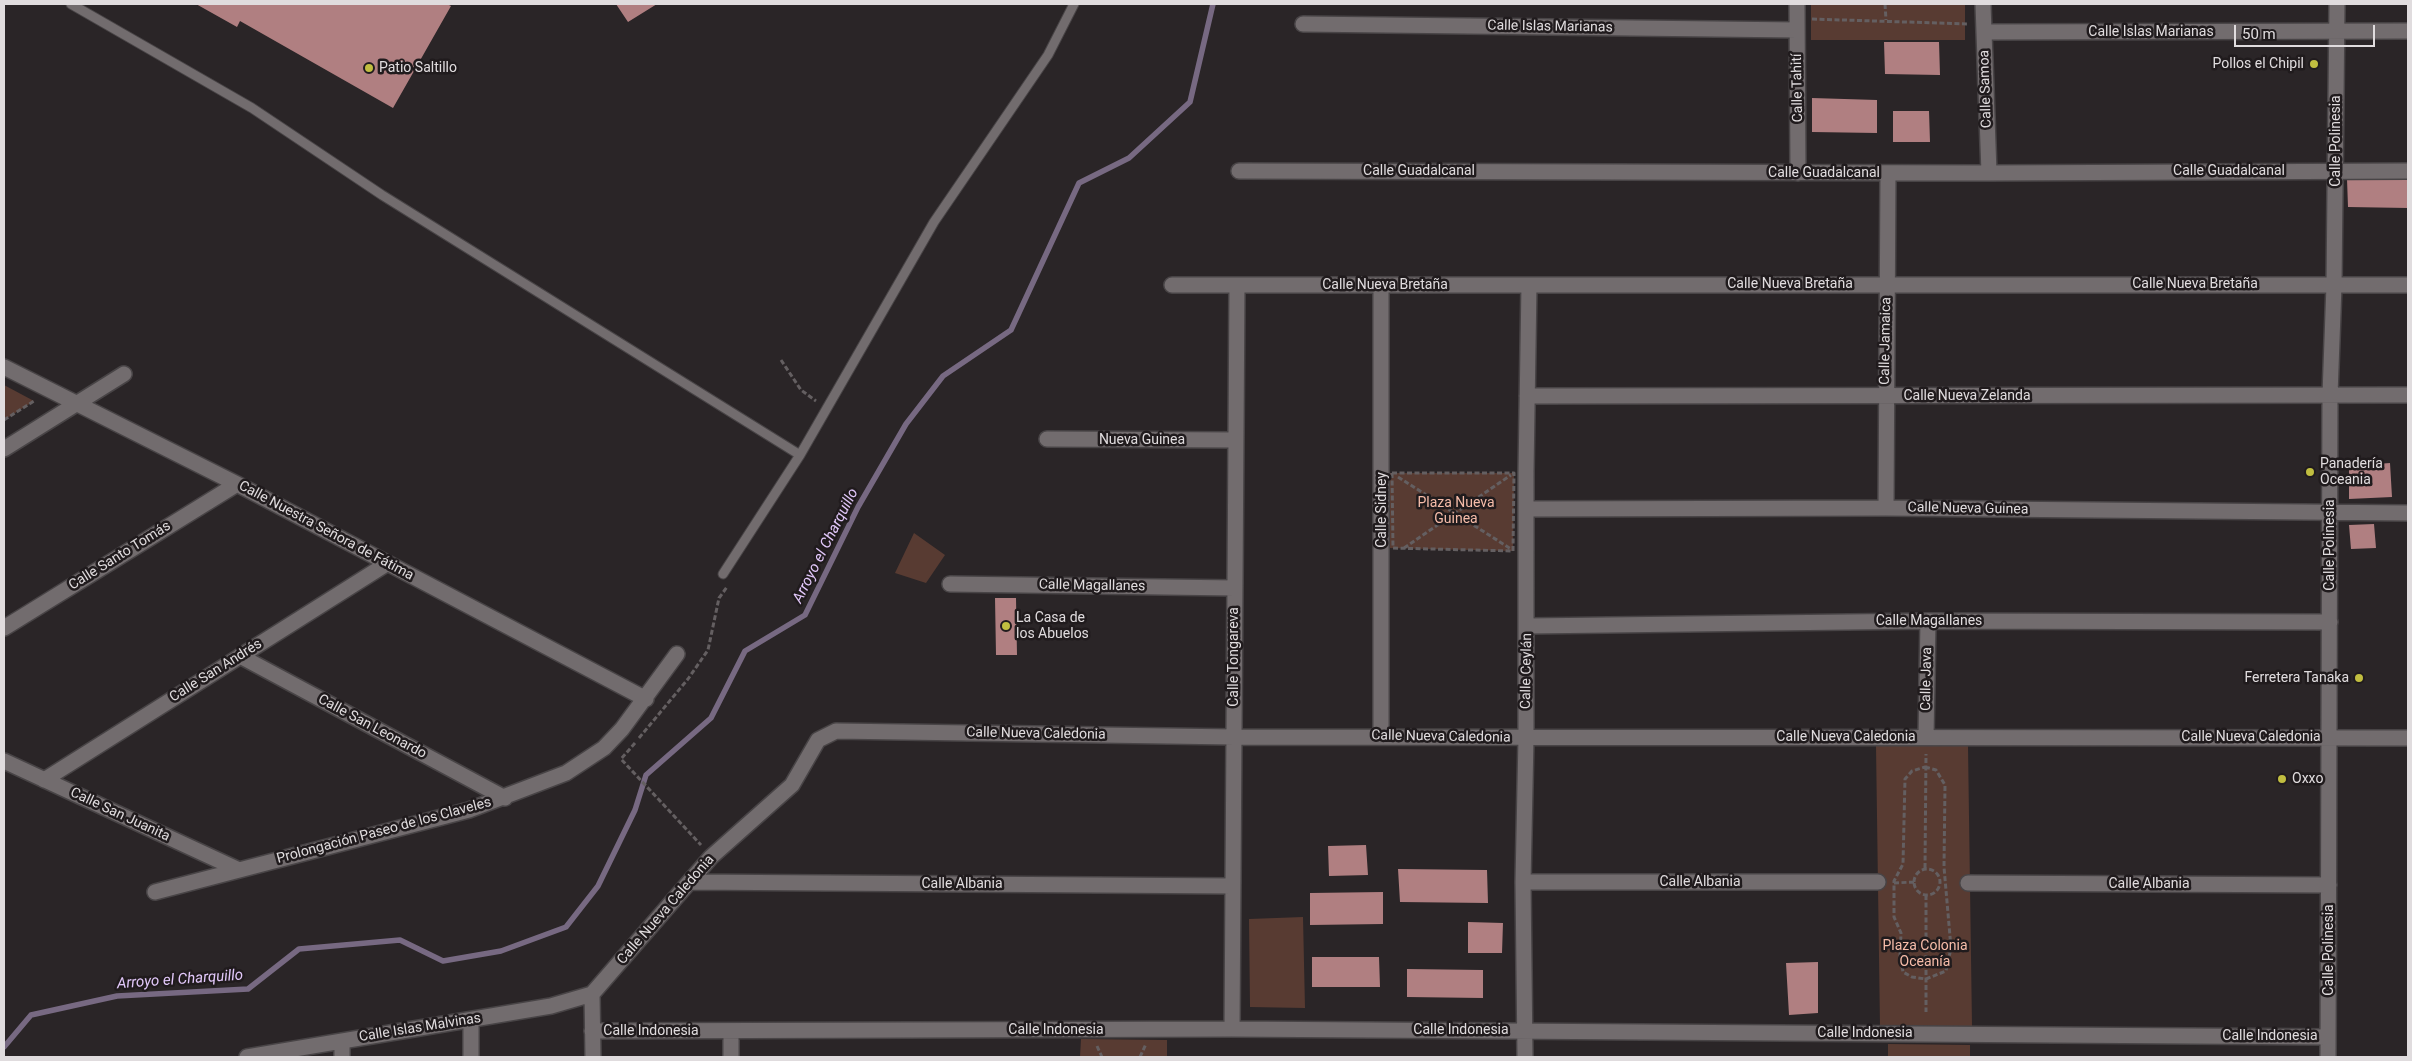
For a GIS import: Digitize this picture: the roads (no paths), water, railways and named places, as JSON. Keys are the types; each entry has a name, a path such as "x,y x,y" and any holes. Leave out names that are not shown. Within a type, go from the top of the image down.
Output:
{"street":[{"name":"Calle Tahití","path":"1797,4 1798,173"},
{"name":"Calle Samoa","path":"1983,4 1989,173"},
{"name":"Calle Polinesia","path":"2328,1057 2330,395 2334,285 2337,4"},
{"name":"Calle Islas Marianas","path":"1303,24 1797,30"},
{"name":"Calle Islas Marianas","path":"1984,32 2408,31"},
{"name":"Calle Guadalcanal","path":"1239,171 1798,173 2408,171"},
{"name":"Calle Jamaica","path":"1886,508 1888,173"},
{"name":"Calle Nueva Bretaña","path":"1172,285 2408,285"},
{"name":"Calle Tongareva","path":"1232,1029 1237,285"},
{"name":"Calle Sidney","path":"1381,285 1387,473 1381,736"},
{"name":"Calle Ceylán","path":"1525,1057 1523,882 1528,626 1527,509 1520,473 1527,396 1529,285"},
{"name":"Calle Nuestra Señora de Fátima","path":"4,367 237,484 646,700"},
{"path":"4,448 124,374"},
{"name":"Calle Nueva Zelanda","path":"1527,396 2408,395"},
{"name":"Nueva Guinea","path":"1047,439 1236,440"},
{"name":"Calle Santo Tomás","path":"4,628 237,484"},
{"name":"Calle Nueva Guinea","path":"1527,509 1886,508 2408,513"},
{"name":"Calle San Andrés","path":"44,780 388,563"},
{"name":"Calle Magallanes","path":"950,584 1235,588"},
{"name":"Calle Magallanes","path":"1528,626 1928,621 2330,622"},
{"name":"Calle Java","path":"1926,741 1928,621"},
{"name":"Prolongación Paseo de los Claveles","path":"155,892 237,869 430,821 505,798 566,772 586,762 604,748 646,700 678,654"},
{"name":"Calle San Leonardo","path":"240,656 505,798"},
{"name":"Calle Nueva Caledonia","path":"592,994 711,857 792,785 818,740 836,730 1234,736 1926,741 2408,738"},
{"name":"Calle San Juanita","path":"4,761 237,869"},
{"name":"Calle Albania","path":"690,882 1233,886"},
{"name":"Calle Albania","path":"1523,882 1878,882"},
{"name":"Calle Albania","path":"1968,883 2330,885"},
{"path":"592,994 593,1057"},
{"name":"Calle Islas Malvinas","path":"247,1057 550,1006 592,994"},
{"path":"471,1020 471,1057"},
{"name":"Calle Indonesia","path":"592,1031 1232,1029 2328,1037"},
{"path":"731,1031 731,1057"},
{"path":"342,1041 342,1057"}],"lane":[{"path":"71,4 252,108 382,195 800,455"},
{"path":"723,574 800,455 934,222 1048,55 1074,4"}],"waterway":[{"name":"Arroyo el Charquillo","path":"4,1047 31,1015 117,996 248,989 299,949 400,940 443,961 501,951 566,927 598,886 635,810 646,775 711,718 745,651 805,615 858,507 906,424 943,376 1011,330 1079,183 1129,158 1190,102 1213,4"}],"place":[{"name":"Pollos el Chipil","path":"2314,64"},
{"name":"Patio Saltillo","path":"369,68"},
{"name":"Panadería Oceania","path":"2310,472"},
{"name":"La Casa de los Abuelos","path":"1006,626"},
{"name":"Ferretera Tanaka","path":"2359,678"},
{"name":"Oxxo","path":"2282,779"}],"park label":[{"name":"Plaza Nueva Guinea","path":"1456,512"},
{"name":"Plaza Colonia Oceanía","path":"1925,954"}]}
